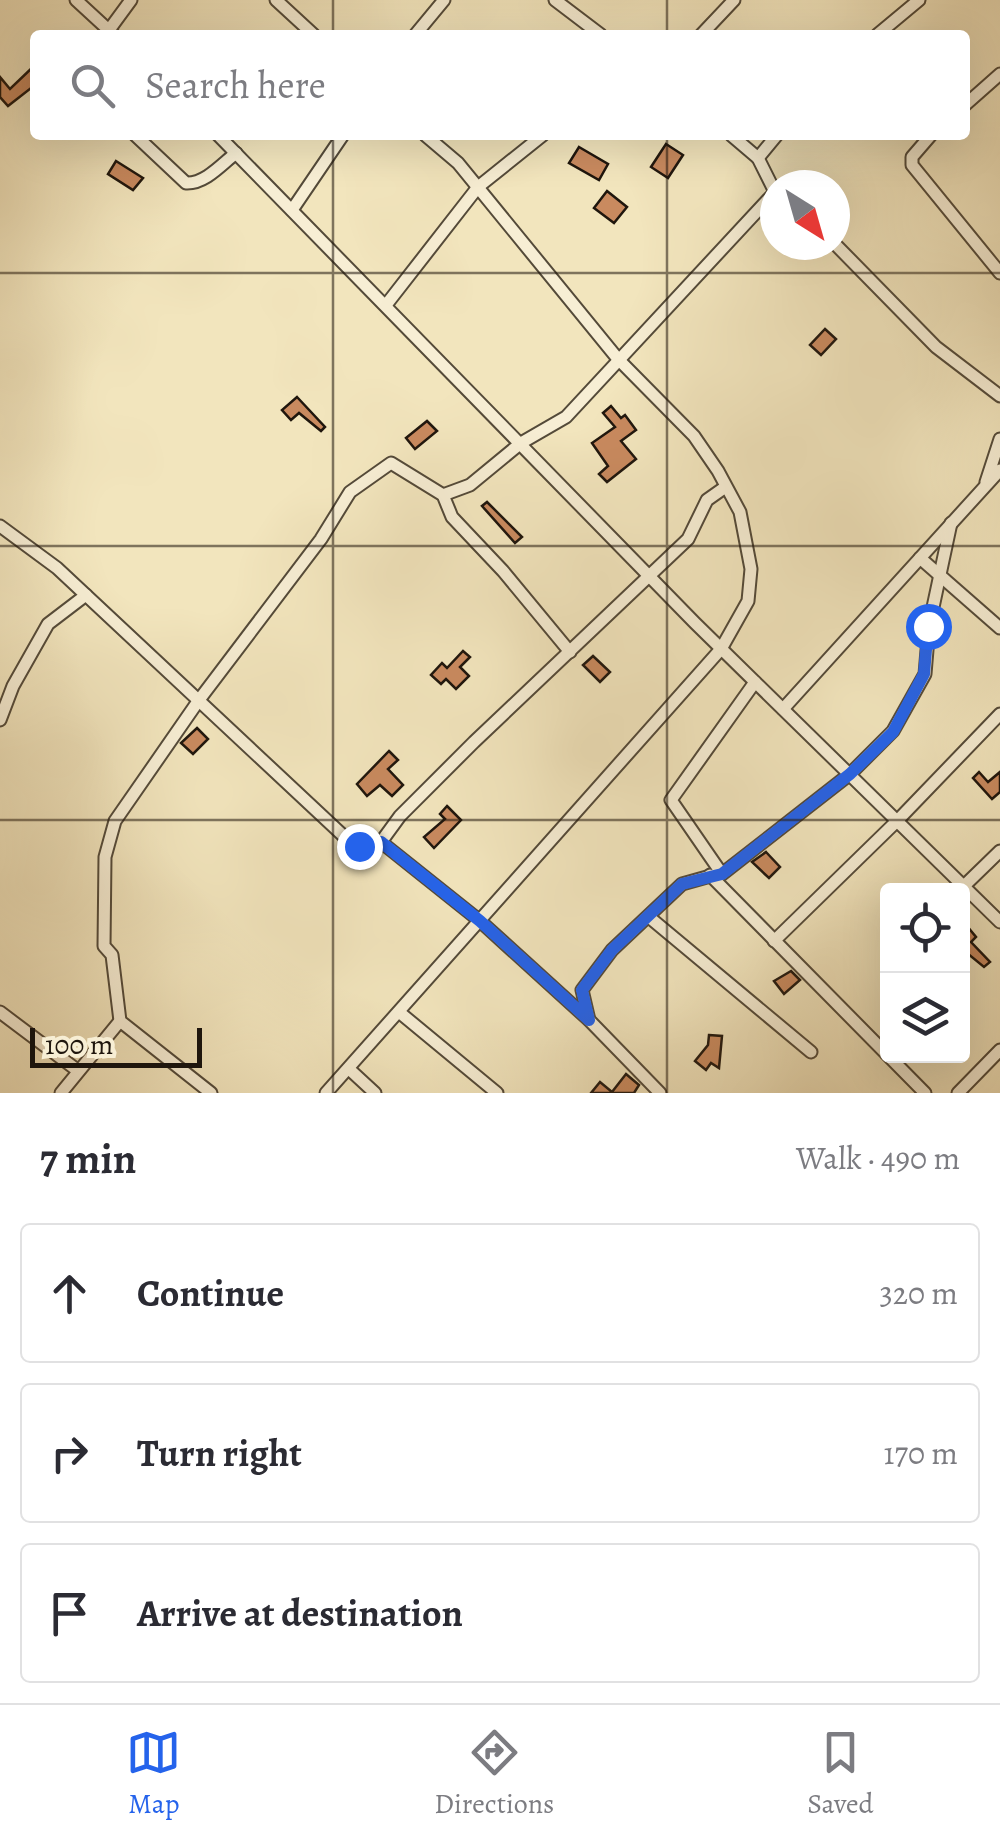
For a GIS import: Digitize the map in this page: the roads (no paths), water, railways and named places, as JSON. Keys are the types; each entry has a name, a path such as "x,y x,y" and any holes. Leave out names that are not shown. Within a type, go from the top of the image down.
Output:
{"street":[{"path":"76,0 108,30"},
{"path":"113,30 130,0"},
{"path":"276,0 309,30"},
{"path":"419,30 444,0"},
{"path":"555,0 595,30"},
{"path":"706,30 734,0"},
{"path":"882,30 919,0"},
{"path":"970,101 1000,74"},
{"path":"140,140 186,183 203,179 236,153"},
{"path":"223,140 721,648 962,883"},
{"path":"292,210 340,140"},
{"path":"326,1093 721,648 748,601 752,569 740,512 694,436 618,359 458,163 431,140"},
{"path":"386,304 478,188 537,140"},
{"path":"737,140 758,158 764,170"},
{"path":"758,158 773,140"},
{"path":"927,140 912,157 912,165 1000,273"},
{"path":"443,495 470,486 521,443 566,417 760,208"},
{"path":"850,259 936,346 1000,396"},
{"path":"984,487 1000,438"},
{"path":"210,1093 120,1021 112,955 104,946 105,857 116,821 198,700 321,539 350,492 391,463 443,495 452,517 570,652"},
{"path":"783,709 1000,470"},
{"path":"2,532 57,568 350,842 359,846 381,842 413,804 688,538 708,500 724,488"},
{"path":"589,1020 582,990 612,950 682,884 716,874 850,774 893,732 924,674 928,626 951,524"},
{"path":"920,558 1000,628"},
{"path":"0,720 13,686 48,624 86,595"},
{"path":"755,682 672,800 716,874 774,941 921,1092"},
{"path":"774,941 1000,714"},
{"path":"381,842 480,921 589,1020 655,1091"},
{"path":"966,883 1000,850"},
{"path":"970,891 1000,922"},
{"path":"649,917 812,1052"},
{"path":"0,1012 77,1070"},
{"path":"400,1012 497,1093"},
{"path":"60,1093 120,1021"},
{"path":"958,1093 1000,1050"},
{"path":"349,1069 376,1093"}]}
